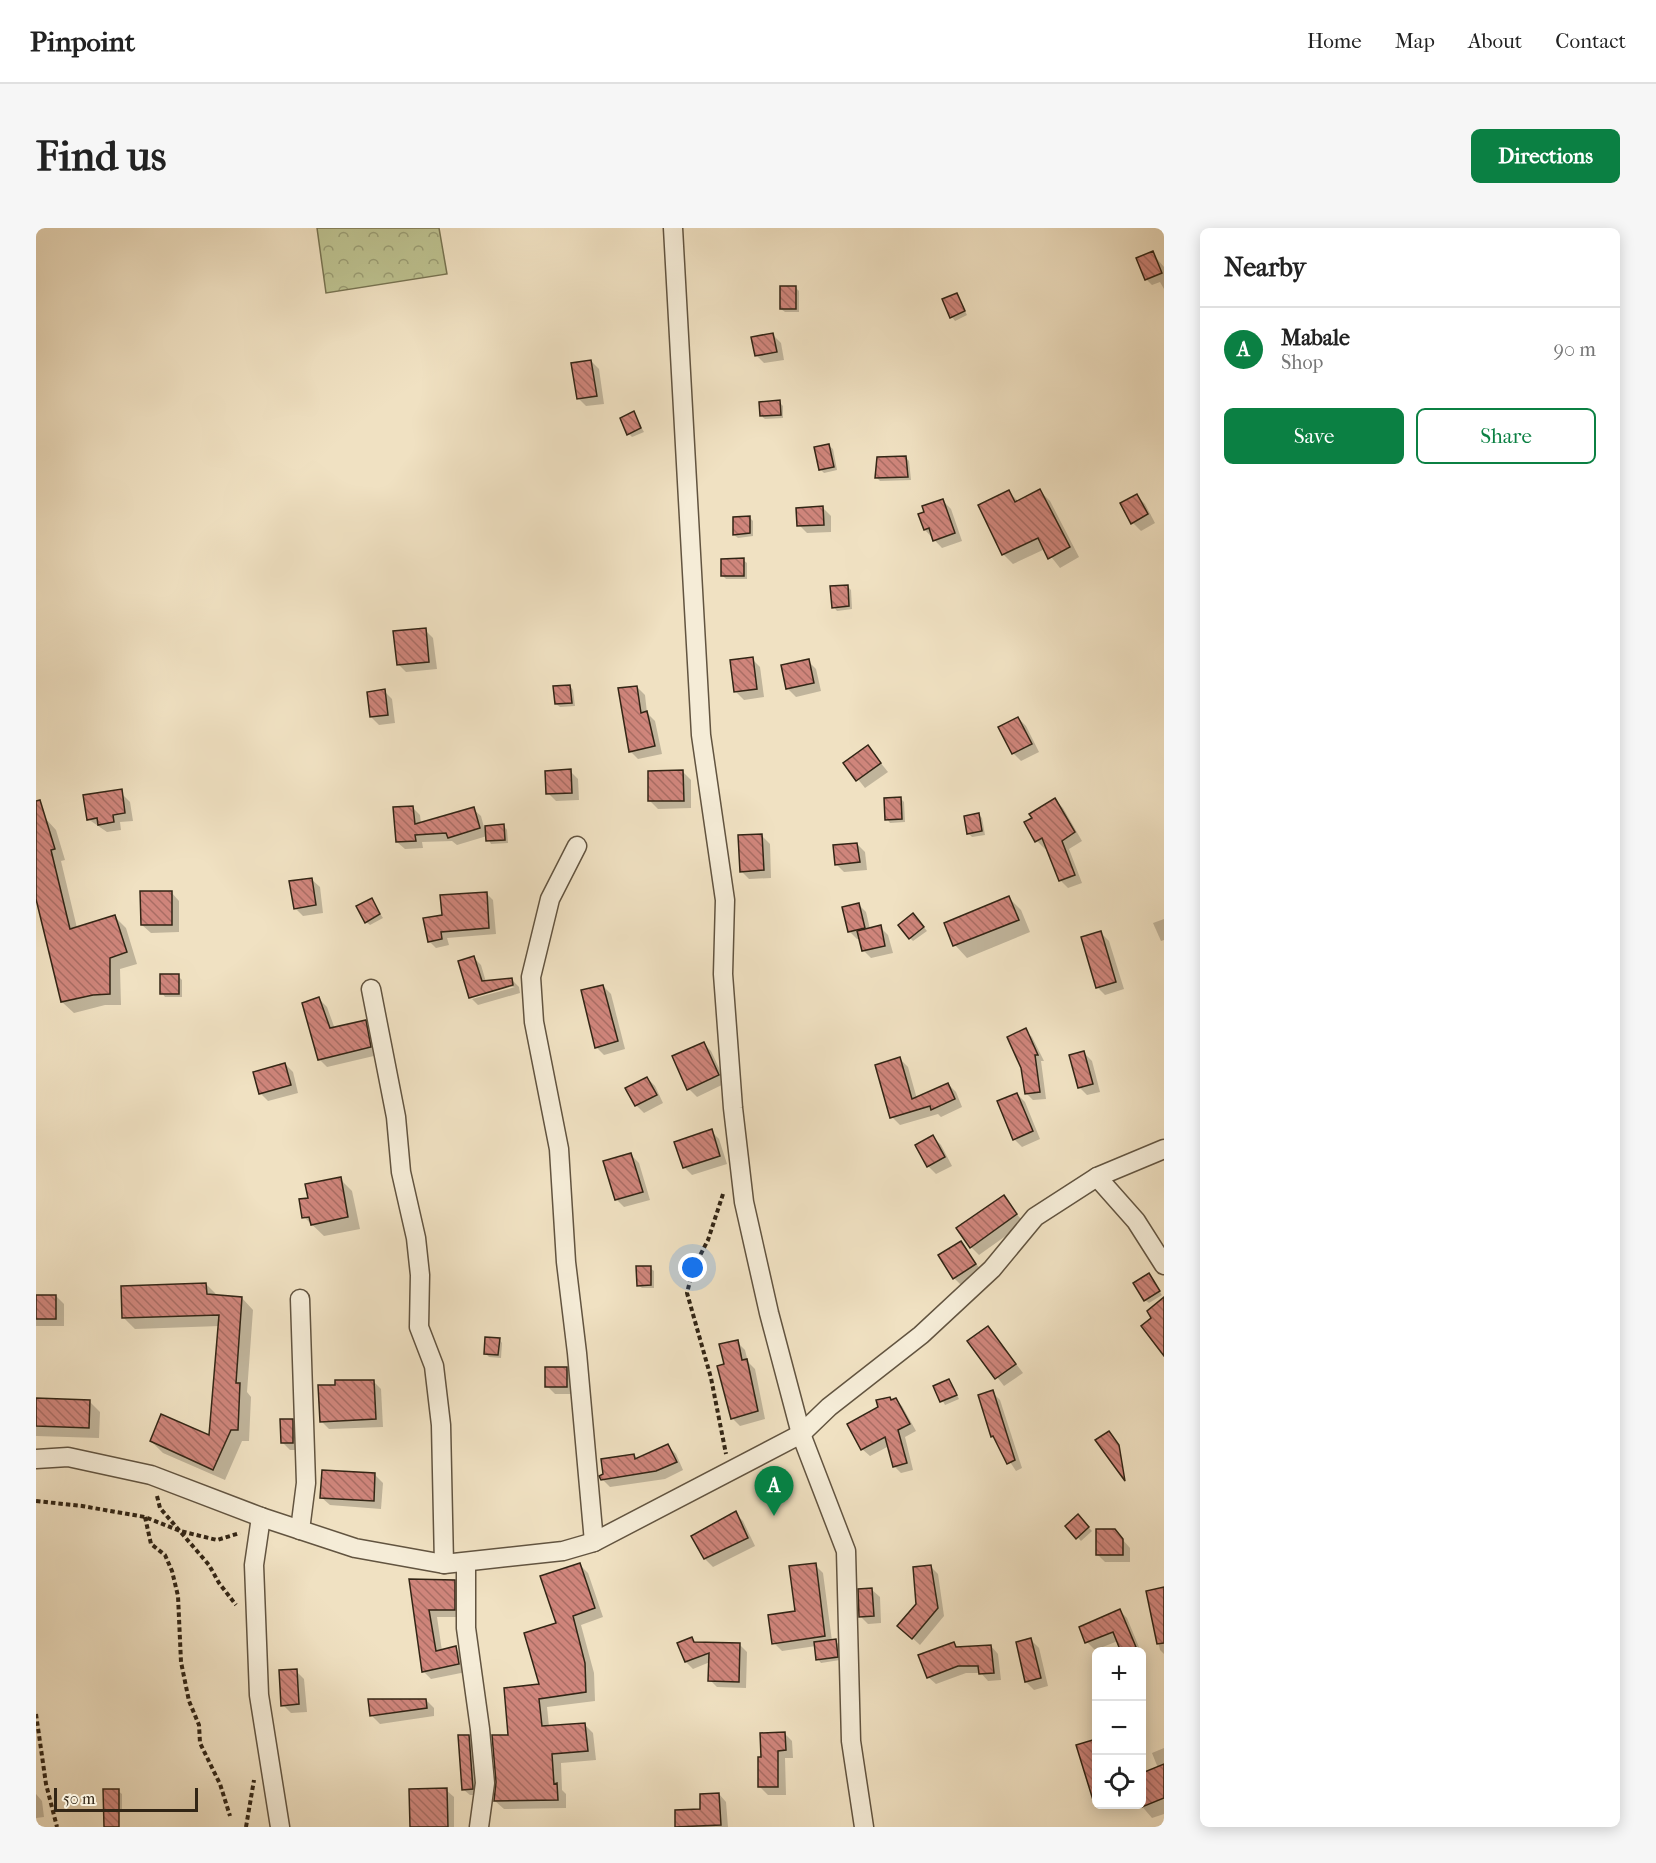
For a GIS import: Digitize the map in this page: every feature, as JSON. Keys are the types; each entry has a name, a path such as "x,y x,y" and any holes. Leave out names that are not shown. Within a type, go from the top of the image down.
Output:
{"street":[{"path":"673,228 701,735 707,791 725,900 723,974 732,1108 744,1202 769,1313 801,1434 846,1551 851,1741 864,1827"},
{"path":"577,846 550,899 531,977 534,1022 559,1149 566,1262 577,1353 594,1542"},
{"path":"371,988 396,1117 401,1172 416,1239 420,1275 419,1327 434,1366 441,1425 444,1564"},
{"path":"36,1459 68,1457 151,1475 256,1524 300,1530 355,1548 444,1564 563,1551 594,1542 801,1434 830,1407 921,1335 992,1269 1035,1217 1097,1177 1164,1149"},
{"path":"1097,1177 1136,1221 1164,1266"},
{"path":"300,1299 306,1483 300,1530"},
{"path":"256,1524 254,1566 259,1695 280,1827"},
{"path":"466,1563 466,1628 485,1783 479,1827"}],"path":[{"path":"729,1472 711,1378 687,1293 693,1269 708,1240 724,1192 741,1173"},
{"path":"151,1475 160,1508 209,1564 219,1583 241,1611"},
{"path":"36,1502 82,1506 145,1516 180,1531 217,1540 256,1524"},
{"path":"145,1516 151,1544 165,1555 172,1571 178,1596 181,1662 189,1701 199,1725 200,1743 220,1784 230,1816"},
{"path":"36,1714 46,1784 57,1827"}],"green space":[{"path":"317,228 439,228 447,274 326,293"}],"building":[{"path":"1153,251 1162,273 1145,280 1136,258"},
{"path":"780,286 796,286 796,309 780,309"},
{"path":"957,293 965,311 950,318 942,299"},
{"path":"773,333 777,352 755,356 751,337"},
{"path":"591,360 597,396 577,399 571,363"},
{"path":"780,400 781,415 760,416 759,402"},
{"path":"634,411 641,428 627,435 620,418"},
{"path":"829,444 834,467 819,470 814,447"},
{"path":"906,456 908,477 875,478 877,457"},
{"path":"1040,489 1070,547 1048,559 1038,538 1002,555 978,505 1009,490 1015,502"},
{"path":"1137,494 1148,514 1131,524 1120,503"},
{"path":"943,499 955,533 933,541 929,528 924,530 918,514 924,512 922,506"},
{"path":"823,506 824,525 797,526 796,508"},
{"path":"750,516 750,533 733,535 733,517"},
{"path":"744,558 744,576 721,576 721,559"},
{"path":"848,585 849,606 832,608 830,586"},
{"path":"426,628 429,662 397,665 393,631"},
{"path":"753,657 757,689 734,692 730,660"},
{"path":"809,659 814,683 786,689 781,665"},
{"path":"570,685 572,703 555,704 553,686"},
{"path":"637,686 641,713 647,711 655,746 629,752 618,688"},
{"path":"385,689 388,715 370,717 367,692"},
{"path":"1018,717 1032,744 1012,754 998,727"},
{"path":"868,745 881,763 856,781 843,763"},
{"path":"571,769 572,793 546,794 545,771"},
{"path":"683,770 684,801 648,801 648,771"},
{"path":"122,789 125,813 113,815 114,822 98,825 97,818 87,820 83,795"},
{"path":"901,797 902,819 885,820 884,798"},
{"path":"1055,798 1075,832 1062,841 1075,875 1059,881 1042,838 1035,842 1024,822 1032,818 1029,814"},
{"path":"40,800 55,849 51,850 70,929 115,915 127,952 110,958 110,994 61,1002 36,899 36,801"},
{"path":"413,806 415,824 474,807 480,828 448,838 446,833 415,835 416,841 396,842 393,807"},
{"path":"979,813 982,831 967,834 964,816"},
{"path":"504,824 505,840 486,841 485,826"},
{"path":"762,834 764,870 740,872 738,835"},
{"path":"857,843 860,862 835,865 833,845"},
{"path":"312,878 316,905 294,909 289,881"},
{"path":"140,891 172,891 172,925 141,925"},
{"path":"487,892 489,928 441,932 442,939 428,942 423,918 442,915 440,895"},
{"path":"1009,896 1019,920 953,946 944,923"},
{"path":"372,898 380,914 365,923 356,906"},
{"path":"859,903 865,928 848,932 842,907"},
{"path":"913,913 924,927 909,939 898,925"},
{"path":"881,925 885,946 862,951 857,931"},
{"path":"1101,931 1116,982 1096,988 1081,937"},
{"path":"474,956 482,981 512,978 513,985 469,998 458,961"},
{"path":"160,974 179,974 179,994 160,994"},
{"path":"603,985 618,1041 595,1048 581,990"},
{"path":"319,997 330,1028 366,1020 371,1047 318,1060 302,1003"},
{"path":"1026,1028 1038,1055 1035,1055 1040,1092 1025,1094 1021,1068 1007,1037"},
{"path":"704,1042 719,1075 687,1090 672,1056"},
{"path":"1084,1051 1093,1084 1078,1088 1069,1055"},
{"path":"900,1057 912,1099 948,1083 955,1099 931,1110 930,1106 890,1118 875,1065"},
{"path":"285,1063 291,1085 259,1094 253,1072"},
{"path":"647,1077 657,1095 635,1106 625,1088"},
{"path":"1017,1093 1033,1131 1013,1140 997,1101"},
{"path":"712,1129 720,1156 683,1168 674,1142"},
{"path":"933,1135 945,1157 927,1167 915,1145"},
{"path":"631,1153 643,1192 615,1200 603,1161"},
{"path":"341,1177 348,1217 311,1225 309,1217 302,1218 299,1199 308,1198 305,1184"},
{"path":"1004,1195 1017,1214 970,1248 956,1228"},
{"path":"961,1241 976,1264 953,1279 938,1255"},
{"path":"636,1266 651,1266 651,1285 637,1286"},
{"path":"1149,1273 1160,1291 1144,1301 1133,1283"},
{"path":"206,1283 207,1294 242,1297 236,1383 240,1383 238,1430 231,1430 213,1470 150,1441 161,1414 209,1435 219,1315 122,1318 121,1286"},
{"path":"36,1295 56,1295 56,1319 36,1319"},
{"path":"1164,1297 1164,1356 1141,1326 1151,1318 1147,1311"},
{"path":"988,1326 1016,1364 995,1379 967,1341"},
{"path":"485,1337 500,1338 498,1355 484,1354"},
{"path":"738,1340 742,1360 747,1359 758,1411 731,1419 717,1366 724,1364 719,1344"},
{"path":"545,1367 567,1367 567,1387 545,1387"},
{"path":"949,1379 957,1395 940,1402 933,1386"},
{"path":"335,1380 374,1380 376,1419 320,1422 318,1385 335,1385"},
{"path":"993,1390 1015,1460 1007,1464 993,1436 991,1437 978,1395"},
{"path":"890,1397 891,1400 896,1398 910,1424 898,1430 907,1463 893,1467 885,1437 861,1450 847,1424 878,1407 876,1400"},
{"path":"36,1398 90,1400 89,1428 36,1426"},
{"path":"280,1419 293,1419 293,1443 281,1443"},
{"path":"1109,1431 1119,1445 1125,1481 1095,1440"},
{"path":"668,1444 677,1462 656,1471 601,1480 599,1476 603,1474 601,1459 634,1454 635,1459"},
{"path":"322,1470 375,1473 374,1501 320,1498"},
{"path":"736,1511 748,1538 704,1559 691,1536"},
{"path":"1078,1514 1089,1527 1076,1539 1065,1526"},
{"path":"1096,1529 1115,1529 1123,1539 1123,1555 1096,1555"},
{"path":"580,1563 595,1608 573,1616 585,1663 586,1692 539,1699 542,1726 585,1723 588,1751 552,1754 554,1784 557,1783 558,1800 494,1801 496,1782 492,1735 508,1735 504,1688 539,1684 524,1633 556,1623 540,1576"},
{"path":"816,1563 825,1636 772,1644 768,1615 795,1611 789,1566"},
{"path":"931,1565 938,1608 912,1639 897,1626 916,1604 913,1567"},
{"path":"409,1579 455,1580 455,1610 429,1610 436,1651 456,1646 459,1664 422,1672"},
{"path":"1164,1587 1164,1643 1157,1644 1146,1591"},
{"path":"872,1588 874,1616 859,1617 858,1589"},
{"path":"1120,1609 1136,1647 1119,1647 1113,1632 1085,1643 1079,1627"},
{"path":"692,1637 694,1642 740,1643 739,1682 708,1681 709,1653 685,1662 677,1643"},
{"path":"1031,1638 1041,1678 1025,1682 1016,1642"},
{"path":"836,1639 838,1657 816,1660 814,1642"},
{"path":"954,1642 956,1647 991,1645 994,1673 979,1674 978,1666 958,1666 927,1678 918,1655"},
{"path":"297,1669 299,1704 281,1706 279,1670"},
{"path":"368,1699 426,1699 427,1708 370,1716"},
{"path":"785,1732 786,1750 778,1751 778,1787 758,1787 758,1757 761,1757 760,1733"},
{"path":"458,1735 469,1735 473,1789 462,1790"},
{"path":"1092,1740 1092,1797 1076,1745"},
{"path":"1164,1764 1164,1798 1146,1805 1146,1771"},
{"path":"447,1788 448,1827 410,1827 409,1789"},
{"path":"103,1789 119,1789 119,1827 104,1827"},
{"path":"719,1793 721,1825 675,1827 675,1810 700,1809 700,1794"}],"place":[{"name":"Mabale","path":"774,1516"}]}
